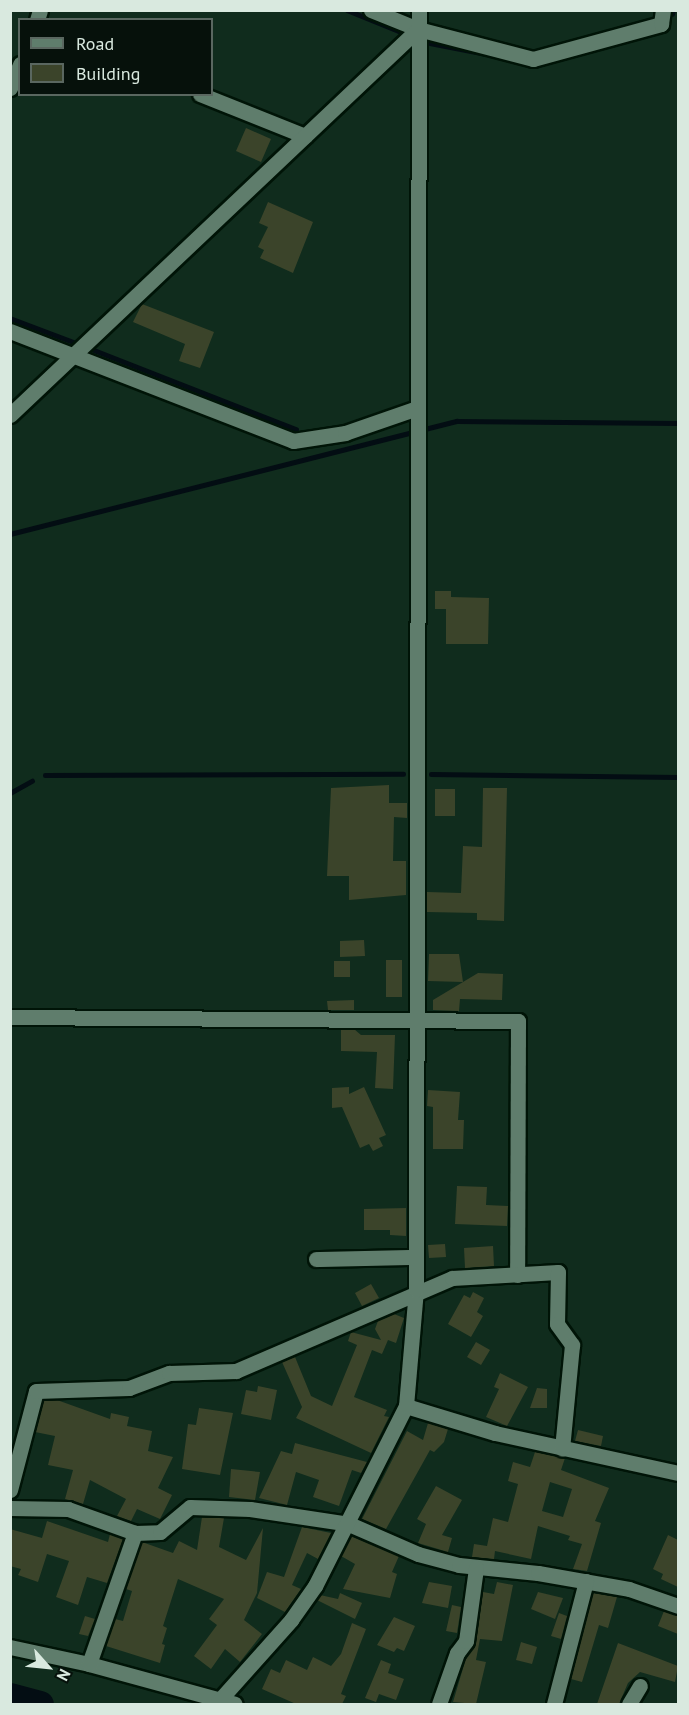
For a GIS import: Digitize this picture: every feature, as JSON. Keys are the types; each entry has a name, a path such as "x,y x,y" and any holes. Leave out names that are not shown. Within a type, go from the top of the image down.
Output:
{"street":[{"path":"371,10 418,29 533,60 661,24 663,10"},
{"path":"217,1703 291,1620 315,1586 349,1524 406,1406 416,1290 413,1257 419,626 417,413 419,10"},
{"path":"10,416 418,29"},
{"path":"10,87 18,69"},
{"path":"205,96 305,136"},
{"path":"10,331 293,441 345,433 417,413"},
{"path":"10,1017 518,1021 517,1275"},
{"path":"315,1259 413,1257"},
{"path":"10,1490 36,1390 129,1388 169,1373 236,1371 416,1290 452,1278 558,1272 557,1324 572,1345 562,1449"},
{"path":"406,1406 562,1449 678,1473"},
{"path":"10,1508 68,1509 135,1533 160,1533 190,1507 250,1509 349,1524 418,1554 476,1568 586,1581 629,1589 678,1606"},
{"path":"89,1664 135,1533"},
{"path":"439,1704 457,1653 466,1641 476,1568"},
{"path":"554,1704 586,1581"},
{"path":"10,1647 89,1664 217,1703 235,1704"},
{"path":"629,1704 640,1686"}],"building":[{"path":"246,128 271,139 261,162 236,151"},
{"path":"268,202 313,222 293,273 260,258 264,250 258,247 268,227 259,223"},
{"path":"142,304 214,332 200,368 179,361 185,344 133,322"},
{"path":"435,591 451,591 451,597 489,598 488,644 446,644 446,609 435,609"},
{"path":"389,785 389,803 407,803 407,818 394,817 393,861 406,861 406,895 349,900 349,876 327,876 331,788"},
{"path":"483,788 507,788 504,921 477,920 477,913 427,912 427,892 461,893 463,846 482,847"},
{"path":"435,789 455,789 455,816 435,816"},
{"path":"364,940 365,956 340,957 340,941"},
{"path":"429,954 459,954 463,982 428,981"},
{"path":"386,960 402,960 402,997 386,997"},
{"path":"334,961 350,961 350,977 334,977"},
{"path":"478,973 503,974 502,1000 460,999 459,1011 433,1010 433,1000"},
{"path":"354,1000 354,1010 328,1010 327,1001"},
{"path":"341,1029 354,1029 361,1035 395,1035 393,1089 375,1088 377,1052 341,1051"},
{"path":"349,1087 349,1094 364,1087 386,1135 379,1138 383,1146 373,1151 369,1144 360,1148 342,1107 332,1108 332,1088"},
{"path":"428,1090 460,1092 458,1120 464,1120 463,1149 433,1149 433,1107 427,1106"},
{"path":"457,1186 487,1187 486,1205 508,1206 507,1226 455,1224"},
{"path":"406,1208 406,1236 390,1235 390,1230 364,1230 364,1209"},
{"path":"445,1244 446,1257 429,1258 428,1245"},
{"path":"493,1246 494,1266 465,1268 464,1248"},
{"path":"371,1284 379,1298 362,1306 355,1293"},
{"path":"473,1292 484,1298 477,1312 483,1316 471,1337 448,1324 464,1295 470,1298"},
{"path":"394,1314 404,1318 396,1343 388,1340 382,1354 372,1350 354,1397 387,1410 384,1416 389,1417 371,1453 296,1418 302,1407 282,1362 295,1357 311,1396 332,1406 357,1345 348,1341 351,1332 381,1340 375,1329 378,1321"},
{"path":"476,1342 490,1350 481,1365 467,1357"},
{"path":"500,1373 528,1387 507,1426 486,1417 499,1389 494,1387"},
{"path":"258,1386 277,1390 271,1420 241,1414 246,1390 257,1392"},
{"path":"537,1388 547,1389 547,1408 530,1408"},
{"path":"57,1400 110,1419 111,1413 129,1417 127,1426 152,1431 148,1451 173,1457 158,1488 172,1495 160,1519 137,1509 131,1521 117,1516 126,1499 90,1480 83,1504 65,1499 73,1470 48,1465 55,1436 35,1432 44,1401"},
{"path":"199,1408 233,1413 220,1475 182,1469 188,1424 196,1425"},
{"path":"428,1423 448,1429 444,1442 434,1452 430,1450 386,1529 362,1519 407,1431 423,1440"},
{"path":"578,1430 603,1436 601,1446 575,1441"},
{"path":"295,1443 367,1462 361,1473 352,1470 339,1506 313,1497 319,1480 296,1472 287,1505 259,1498 281,1451 292,1454"},
{"path":"535,1452 565,1458 561,1470 609,1488 595,1521 601,1523 587,1571 573,1569 582,1544 568,1540 570,1536 538,1526 531,1559 495,1551 494,1559 472,1557 474,1544 487,1546 493,1518 508,1522 518,1484 508,1481 513,1462 530,1467","holes":["550,1482 572,1489 563,1517 542,1511"]},
{"path":"231,1469 260,1472 255,1500 229,1497"},
{"path":"436,1486 462,1500 442,1535 452,1538 448,1552 418,1543 426,1524 417,1519"},
{"path":"202,1517 224,1518 219,1547 246,1560 263,1528 257,1593 244,1620 262,1634 240,1662 225,1649 211,1669 194,1656 217,1625 209,1619 224,1599 178,1579 163,1626 167,1628 160,1663 106,1646 115,1619 123,1621 132,1591 126,1589 142,1542 173,1553 179,1541 197,1550"},
{"path":"47,1521 108,1542 110,1534 123,1539 107,1583 87,1577 78,1605 56,1597 69,1561 47,1554 38,1582 18,1575 21,1569 10,1566 10,1529 42,1538"},
{"path":"302,1527 331,1533 318,1559 307,1553 292,1585 301,1589 285,1612 257,1598 267,1572 284,1577"},
{"path":"668,1535 678,1540 678,1587 661,1579 663,1574 653,1569"},
{"path":"351,1536 399,1556 392,1572 397,1574 390,1598 343,1589 355,1564 341,1556"},
{"path":"429,1582 452,1586 448,1608 422,1603"},
{"path":"497,1582 513,1585 502,1641 480,1639 476,1660 486,1662 476,1704 453,1702 466,1658 476,1643 483,1592 494,1594"},
{"path":"538,1592 563,1598 555,1619 531,1609"},
{"path":"340,1593 362,1603 355,1619 317,1600 320,1595 338,1599"},
{"path":"593,1593 617,1597 608,1628 599,1625 582,1682 571,1679"},
{"path":"452,1605 461,1607 457,1633 446,1631"},
{"path":"664,1611 678,1616 678,1634 658,1626"},
{"path":"559,1613 567,1616 561,1639 551,1636"},
{"path":"85,1616 95,1619 88,1636 79,1634"},
{"path":"394,1617 415,1626 404,1651 397,1648 394,1652 377,1645"},
{"path":"352,1623 366,1629 341,1694 346,1696 342,1704 296,1704 262,1689 271,1669 280,1673 286,1660 307,1670 313,1657 331,1666 341,1654"},
{"path":"521,1642 537,1647 532,1664 516,1660"},
{"path":"618,1643 678,1666 675,1682 640,1672 628,1683 619,1704 597,1704"},
{"path":"381,1660 391,1664 388,1673 404,1679 396,1700 379,1694 376,1702 365,1698"}],"waterway":[{"path":"347,10 399,31"},
{"path":"672,14 673,10"},
{"path":"430,43 486,54"},
{"path":"10,318 76,343"},
{"path":"94,350 296,429"},
{"path":"10,534 457,421 678,423"},
{"path":"45,775 403,774"},
{"path":"431,774 678,777"},
{"path":"10,793 32,781"},
{"path":"10,1696 40,1704"}]}
